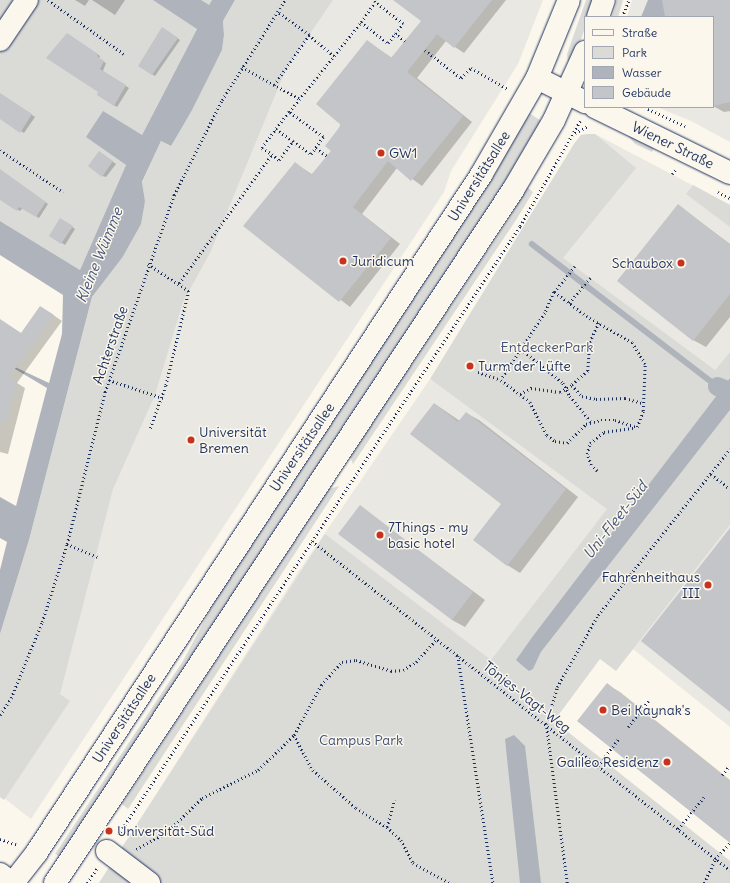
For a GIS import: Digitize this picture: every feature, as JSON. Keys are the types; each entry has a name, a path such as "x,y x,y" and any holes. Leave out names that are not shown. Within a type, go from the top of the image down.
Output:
{"main road":[{"path":"0,40 27,0"},
{"name":"Universitätsallee","path":"13,883 37,852 431,252 526,100 537,78 569,0"},
{"path":"598,16 604,0"},
{"name":"Wiener Straße","path":"537,78 583,104"},
{"path":"55,883 513,190 583,104 584,78"},
{"name":"Wiener Straße","path":"592,108 730,173"},
{"path":"113,855 149,883"},
{"path":"0,874 13,883"}],"path":[{"path":"48,0 124,54"},
{"name":"Achterstraße","path":"0,715 11,698 42,622 67,544 84,468 109,380 148,264 174,195 222,100 285,0"},
{"path":"622,16 629,0"},
{"path":"293,141 279,160 262,148 361,22 375,1 403,24 388,43 361,22"},
{"path":"277,12 309,35 334,56"},
{"path":"395,34 405,41"},
{"path":"274,85 309,35"},
{"path":"424,50 461,78 471,68 526,100"},
{"path":"242,67 300,99"},
{"path":"113,855 312,541 520,226 583,104"},
{"path":"276,129 311,154 316,148 323,137 289,112"},
{"path":"316,148 327,156"},
{"path":"0,150 63,192"},
{"path":"179,283 272,154"},
{"path":"672,174 676,170"},
{"path":"148,264 189,291 163,398 150,430"},
{"path":"501,380 545,313 554,292 575,266"},
{"path":"569,303 580,288 590,278"},
{"path":"554,292 599,324 632,343 645,364 644,403 637,427"},
{"path":"520,394 531,388 560,392 572,385 588,370 590,342 599,324"},
{"path":"522,349 563,383 570,396 591,422"},
{"path":"478,372 501,380 520,394 535,410 547,435 555,441 567,443 586,424 591,422 615,420 637,427"},
{"path":"109,380 163,398"},
{"path":"572,385 582,396 596,399 625,398 644,403"},
{"path":"597,470 591,465 587,454 590,443 604,432 637,427"},
{"path":"567,883 546,724 557,687 598,615 730,449"},
{"path":"711,474 730,490"},
{"name":"Tönjes-Vagt-Weg","path":"312,541 730,870"},
{"path":"67,544 97,557"},
{"path":"113,855 166,833 202,798 258,770 294,734 321,685 342,662 356,660 391,671 404,670 416,662 437,639"},
{"path":"457,655 493,883"},
{"path":"628,728 648,701"},
{"path":"294,734 313,770 356,808 387,827 401,840 413,863 450,883"},
{"path":"598,766 618,739"},
{"path":"722,775 730,766"},
{"path":"678,829 704,797"},
{"path":"387,827 394,800"},
{"path":"704,883 716,859 730,844"}],"shaded area":[{"name":"Universität Bremen","path":"294,0 543,0 518,64 451,171 444,192 31,819 0,795 0,732"},
{"path":"632,0 730,0 730,142 691,121 659,108 714,108 714,16 627,16"},
{"path":"595,134 730,205 730,352 715,370 727,381 630,508 520,235 574,144 581,135"},
{"name":"Campus Park","path":"430,379 608,508 523,619 554,721 730,861 730,883 99,883 299,571"},
{"name":"Fahrenheithaus III","path":"730,525 730,727 633,649"}],"green space":[{"path":"0,0 212,0 142,135 86,136 126,165 80,270 0,221"},
{"path":"235,0 333,0 286,69 210,253 183,302 155,395 113,489 60,694 70,701 4,800 0,797 0,634 29,540 92,297 122,258 145,201 142,183 161,141 171,146 222,50 224,35 223,21"},
{"path":"586,0 595,0 589,16 584,16 584,31 574,59 568,63 567,54"},
{"path":"617,0 623,0 618,16 612,16"},
{"path":"529,113 543,122 508,184 63,858 55,854 183,661 225,582"},
{"path":"624,131 655,145 652,152 635,144"},
{"name":"Campus Park","path":"595,134 636,168 563,258 715,370 730,352 730,378 516,660 529,670 533,669 541,652 730,410 730,525 616,671 600,659 554,721 730,861 730,883 99,883 325,534 491,660 607,509 430,379 574,144 581,135"},
{"path":"693,185 730,205 730,227 686,194"},
{"path":"527,187 533,192 516,220 353,464 350,457 510,217"},
{"path":"339,486 128,809 122,804 329,489"}],"water":[{"name":"Kleine Wümme","path":"153,0 201,0 209,5 212,0 235,0 223,21 224,35 222,50 192,110 171,146 161,141 142,182 145,201 141,224 122,258 92,297 29,540 0,634 0,570 7,542 0,538 0,497 16,506 47,388 0,360 49,383 62,334 63,295 0,255 0,221 80,270 126,165 86,137 103,111 142,135 197,29"},
{"path":"648,0 671,0 670,16 641,16"},
{"path":"730,378 730,410 541,652 533,669 529,671 516,660"},
{"path":"514,735 525,746 541,883 520,883 505,739"}],"building":[{"name":"GW1","path":"393,0 492,0 454,48 437,34 407,72 463,116 411,181 388,161 353,207 391,238 339,302 243,226 295,162 311,175 331,151 325,146 341,125 316,104 367,40 391,58 421,21"},
{"path":"662,0 730,0 730,102 714,106 714,16 665,16"},
{"path":"162,27 178,38 152,75 138,66"},
{"path":"67,33 98,54 97,56 104,61 100,69 126,85 114,106 97,95 98,92 46,58"},
{"path":"0,93 32,114 20,133 0,119"},
{"path":"99,151 113,161 102,177 88,166"},
{"path":"0,169 46,202 36,217 19,207 17,211 0,200"},
{"name":"Schaubox","path":"678,204 730,245 730,294 693,341 617,281"},
{"path":"60,218 73,226 61,244 49,236"},
{"path":"40,306 54,315 9,377 17,382 6,422 0,421 0,319 21,333"},
{"path":"434,403 458,422 466,412 566,489 507,566 473,540 501,504 410,434"},
{"path":"360,505 473,592 452,620 338,534"},
{"name":"Fahrenheithaus III","path":"730,528 730,712 641,641"},
{"name":"Galileo Residenz","path":"607,683 730,782 730,843 577,721"}],"waterway":[{"path":"532,244 717,386"},
{"path":"717,386 729,391"}],"place":[{"name":"GW1","path":"381,153"},
{"name":"Juridicum","path":"343,261"},
{"name":"Schaubox","path":"681,263"},
{"name":"Turm der Lüfte","path":"470,366"},
{"name":"Universität Bremen","path":"191,440"},
{"name":"7Things - my basic hotel","path":"380,535"},
{"name":"Fahrenheithaus III","path":"708,585"},
{"name":"Bei Kaynak's","path":"603,710"},
{"name":"Galileo Residenz","path":"667,762"},
{"name":"Universität-Süd","path":"109,831"}],"park label":[{"name":"EntdeckerPark","path":"547,347"}],"water label":[{"name":"Uni-Fleet-Süd","path":"615,520"}]}
